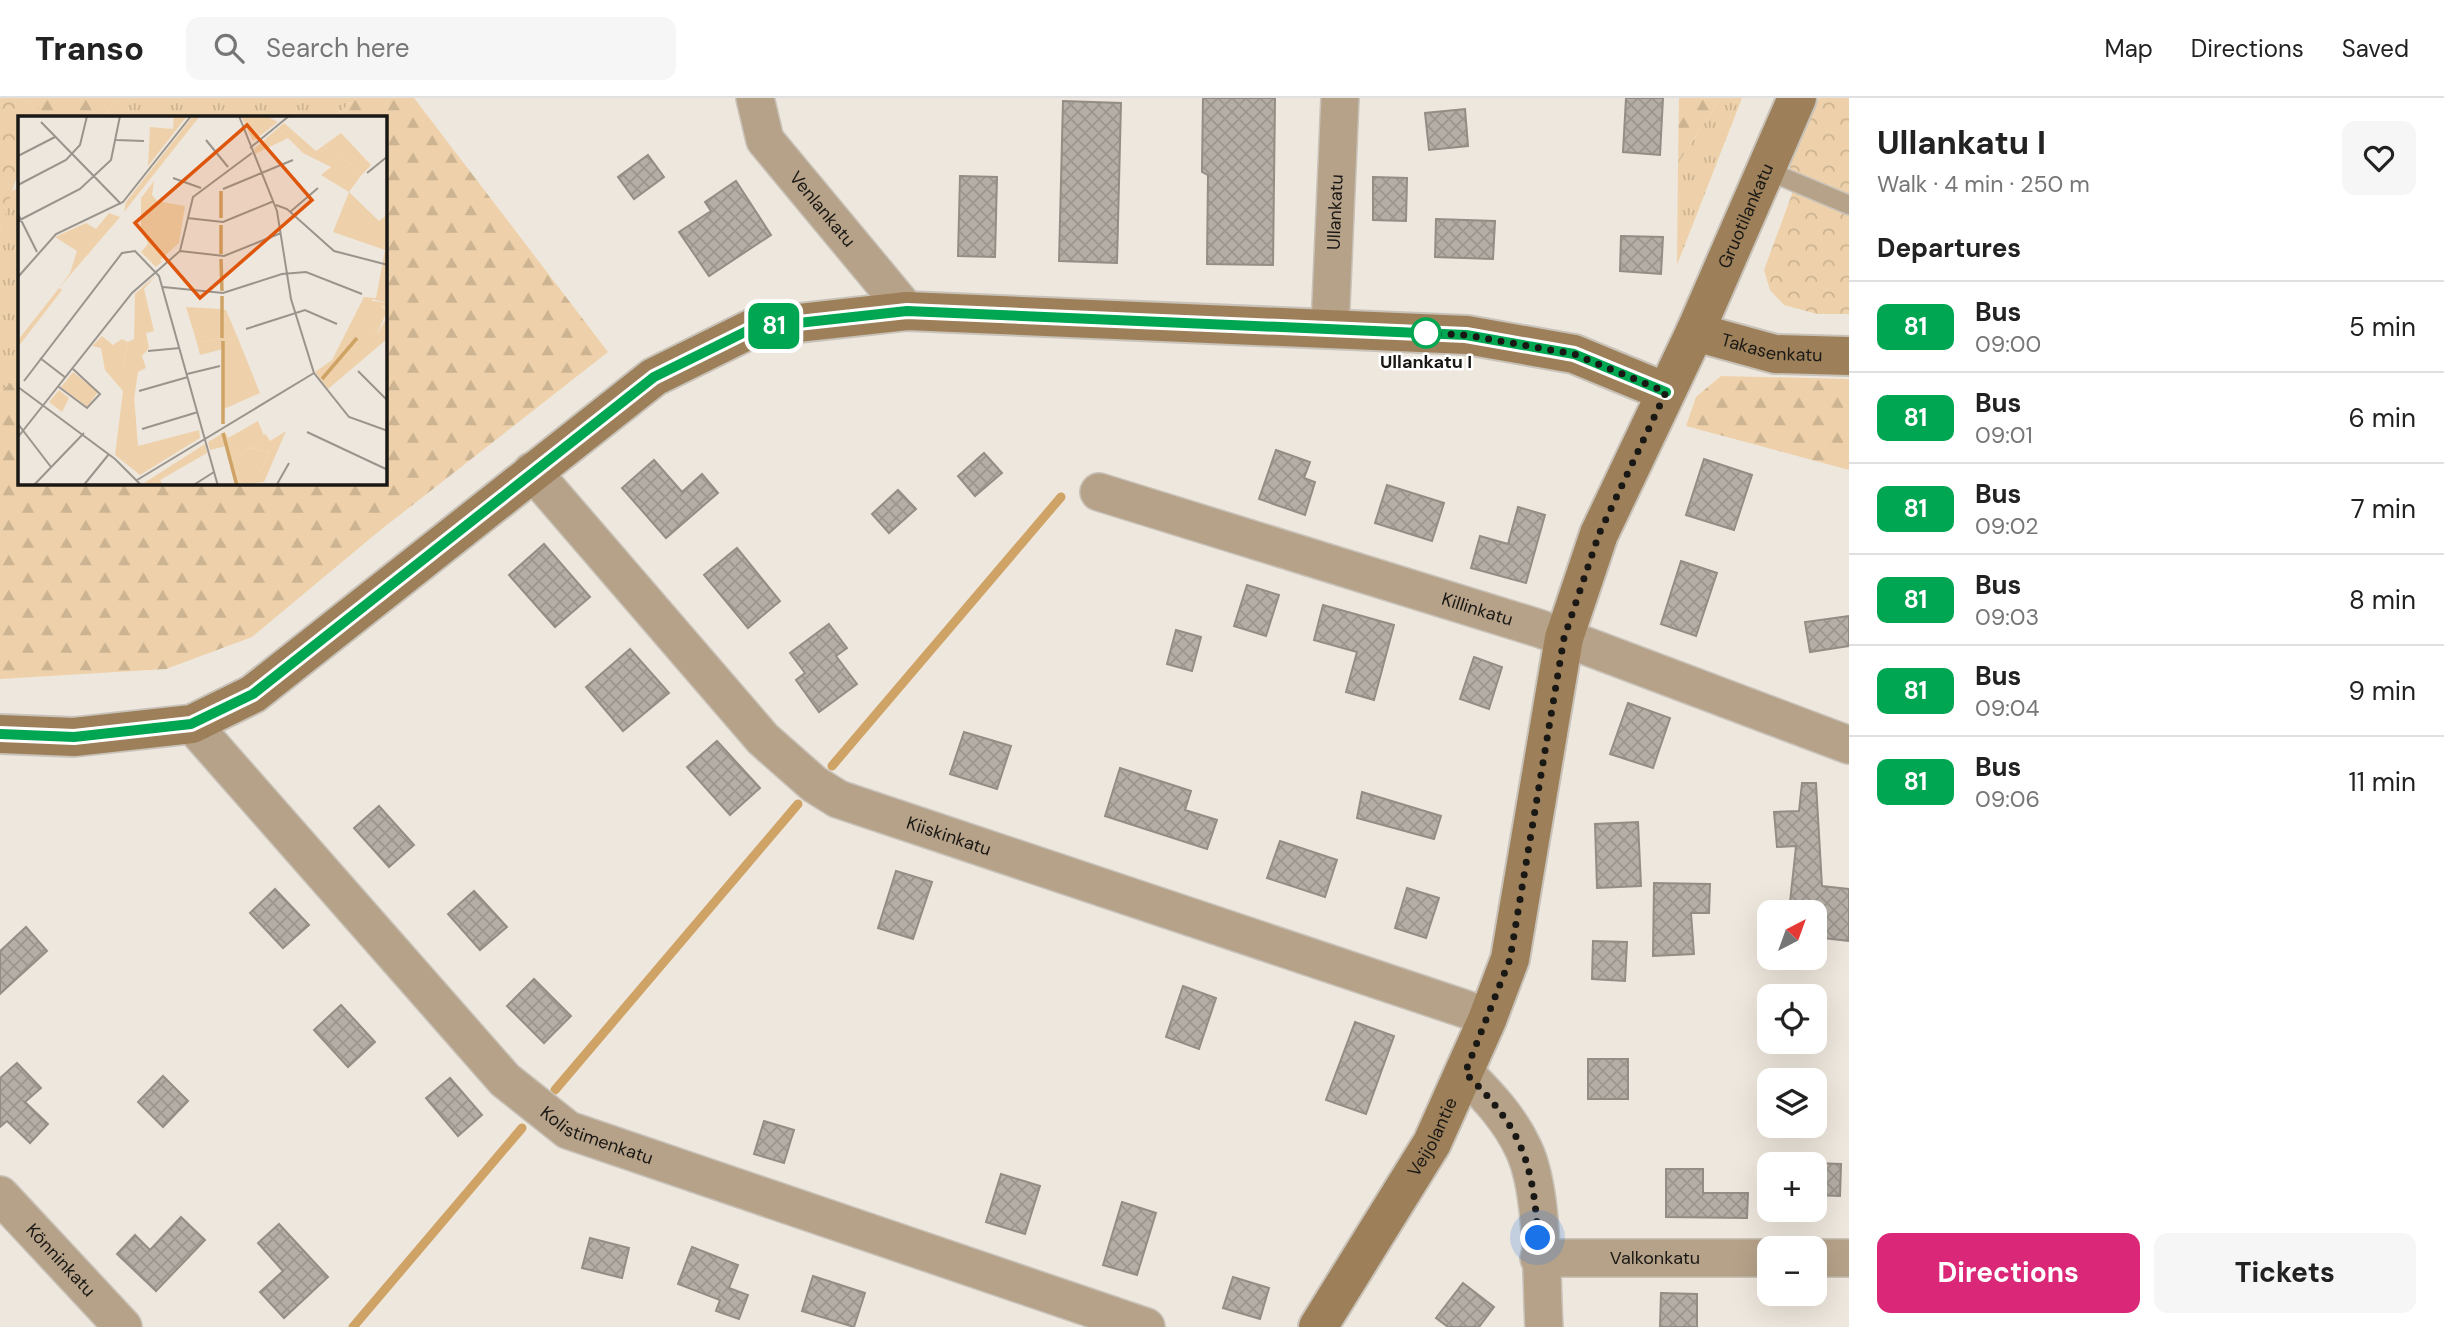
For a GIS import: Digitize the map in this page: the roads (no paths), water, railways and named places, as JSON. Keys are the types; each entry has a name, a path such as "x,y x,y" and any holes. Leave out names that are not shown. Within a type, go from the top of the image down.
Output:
{"street":[{"name":"Venlankatu","path":"755,98 765,140 907,311"},
{"name":"Ullankatu","path":"1329,328 1340,98"},
{"name":"Gruotilankatu","path":"1695,332 1797,98"},
{"path":"0,734 74,737 191,724 253,694 654,377 753,328 907,311 1466,335 1574,354 1666,392"},
{"name":"Takasenkatu","path":"1695,332 1776,354 1849,355"},
{"name":"Veijolantie","path":"1318,1327 1432,1143 1487,1020 1510,959 1564,638 1599,534 1695,332"},
{"name":"Kiiskinkatu","path":"532,471 763,739 814,784 838,799 1468,1010 1487,1020"},
{"name":"Killinkatu","path":"1099,492 1564,638 1849,745"},
{"name":"Kolistimenkatu","path":"191,724 505,1080 568,1130 1146,1327"},
{"path":"1465,1073 1499,1109 1525,1152 1535,1198 1544,1327"},
{"name":"Könninkatu","path":"0,1195 122,1327"},
{"name":"Valkonkatu","path":"1539,1258 1757,1258"},
{"path":"1827,1258 1849,1258"}],"lane":[{"path":"1766,170 1849,205"}],"waterway":[{"path":"832,766 1061,497"},
{"path":"555,1090 798,804"},
{"path":"353,1327 522,1128"}],"place":[{"name":"Ullankatu I","path":"1426,333"}]}
